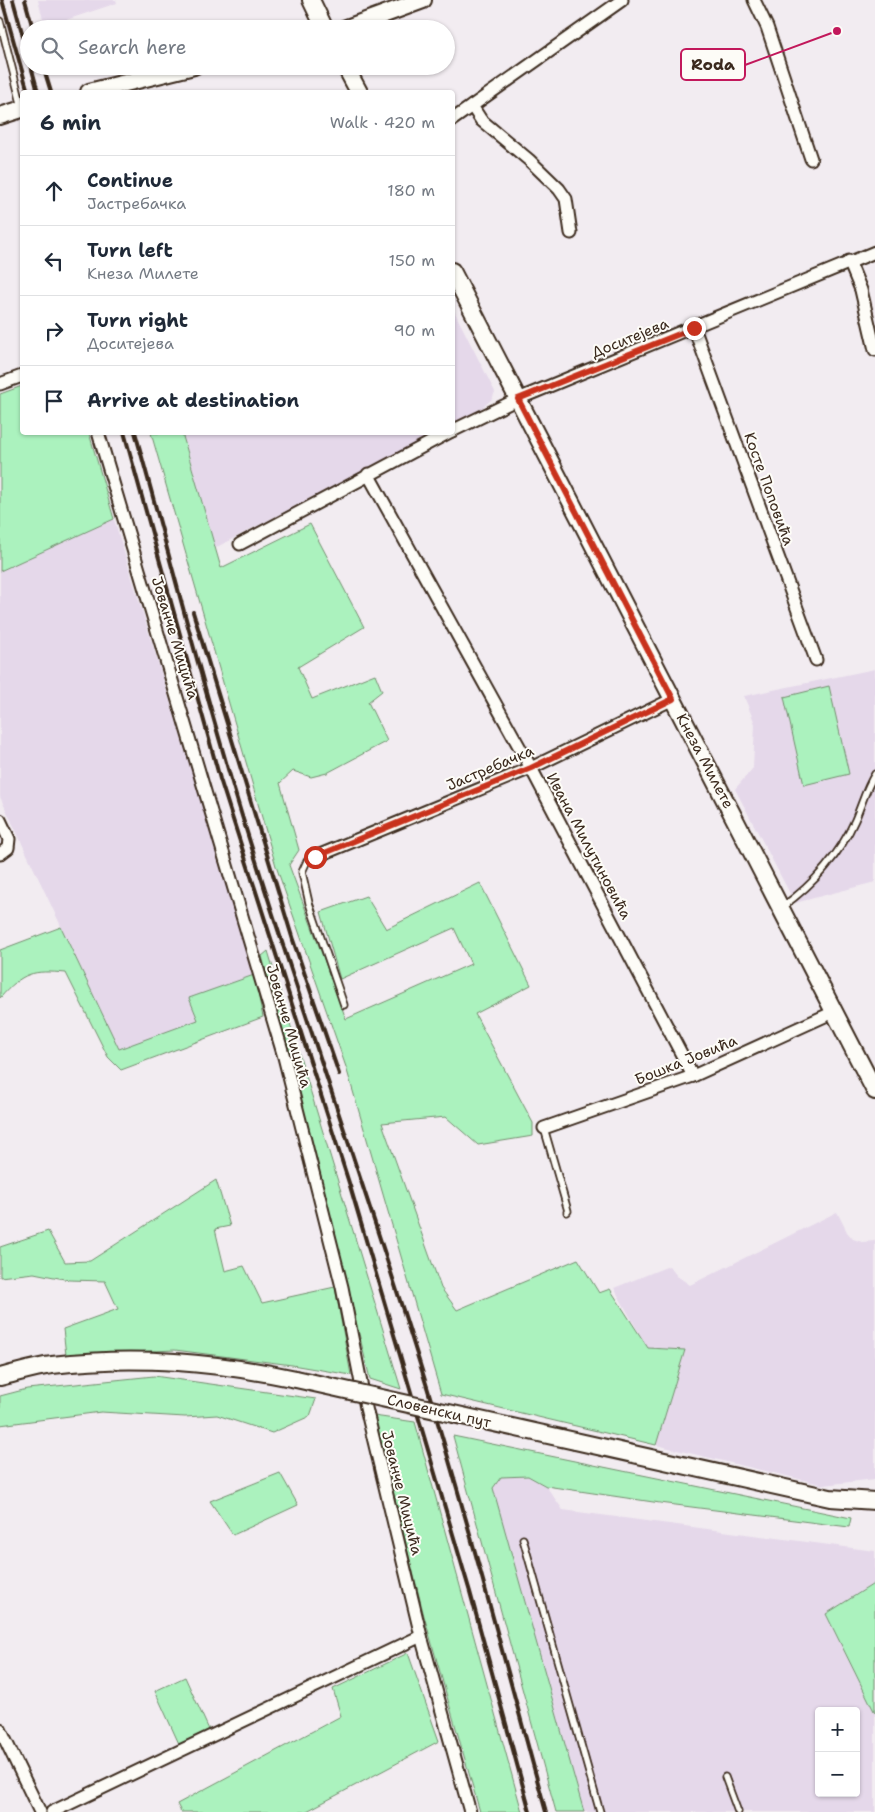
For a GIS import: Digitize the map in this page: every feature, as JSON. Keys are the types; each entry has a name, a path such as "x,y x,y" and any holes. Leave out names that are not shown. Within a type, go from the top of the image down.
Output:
{"main road":[{"path":"311,0 321,20"},
{"path":"369,20 423,0"},
{"path":"97,90 158,75"},
{"path":"350,75 358,90"},
{"path":"0,116 20,110"},
{"name":"Кнеза Милете","path":"455,277 836,1011 875,1091"},
{"name":"Словенски пут","path":"0,1376 51,1365 138,1360 208,1363 296,1379 823,1497 875,1501"}],"street":[{"path":"455,118 622,0"},
{"path":"754,0 767,27 811,159"},
{"path":"472,106 481,120 529,160 559,189 566,199 572,232"},
{"name":"Доситејева","path":"455,430 518,399 694,328 849,261 875,252"},
{"path":"849,261 861,290 875,350"},
{"name":"Косте Поповића","path":"694,328 816,660"},
{"path":"0,384 20,377"},
{"name":"Јованче Мицића","path":"99,435 284,1057 342,1287 366,1408 421,1636 470,1812"},
{"name":"Доситејева","path":"240,544 368,474 445,435"},
{"name":"Ивана Милутиновића","path":"368,474 531,768 693,1076"},
{"name":"Јастребачка","path":"315,857 531,768 673,699"},
{"path":"0,820 9,839 8,848 0,854"},
{"name":"Бошка Јовића","path":"544,1128 693,1076 836,1011"},
{"path":"52,1812 421,1636"},
{"path":"0,1729 40,1812"}],"lane":[{"path":"0,21 20,101"},
{"path":"781,907 800,894 833,860 855,820 875,774"},
{"path":"315,857 306,861 302,872 309,903 344,1005"},
{"path":"544,1128 567,1212"},
{"path":"523,1539 600,1812"},
{"path":"725,1777 738,1812"}],"shaded area":[{"path":"38,0 116,0 117,3 66,20 43,20"},
{"path":"455,313 495,392 492,399 482,408 455,422"},
{"path":"183,435 430,435 215,548"},
{"path":"114,519 254,975 190,998 198,1020 119,1049 0,797 0,571"},
{"path":"875,669 875,882 795,903 735,789 753,768 755,724 744,696"},
{"path":"837,1212 847,1232 853,1239 862,1242 875,1241 875,1479 824,1485 656,1445 685,1350 648,1349 614,1288 669,1266 677,1276 690,1285"},
{"path":"528,1476 546,1486 563,1510 875,1551 875,1583 826,1614 875,1713 875,1812 584,1812 493,1488 501,1477"}],"green space":[{"path":"20,387 20,435 90,435 114,519 0,571 0,394"},
{"path":"152,435 183,435 221,568 310,524 364,627 298,667 312,699 375,674 382,691 368,702 387,741 327,773 311,777 293,771 280,783 299,850 289,865 346,1019 471,964 454,928 340,979 321,912 366,896 386,929 480,883 531,985 475,1014 533,1123 533,1136 478,1145 446,1117 382,1123 441,1288 457,1310 578,1259 599,1293 610,1289 648,1348 685,1350 656,1445 441,1394 346,1067 276,866"},
{"path":"829,686 849,774 804,785 784,697"},
{"path":"61,927 119,1049 198,1020 189,998 254,975 263,1017 121,1070 108,1057 66,973 45,972 29,975 15,983 0,998 0,950"},
{"path":"268,951 401,1389 370,1379 322,1181 262,956"},
{"path":"216,1180 230,1226 215,1229 225,1271 244,1266 262,1303 335,1287 351,1375 292,1365 175,1350 66,1355 63,1329 118,1309 105,1281 69,1280 34,1273 0,1277 0,1247 48,1231 65,1262 90,1261"},
{"path":"154,1376 316,1399 310,1416 272,1433 217,1415 185,1417 101,1412 0,1425 0,1396 27,1389"},
{"path":"374,1416 415,1422 522,1812 480,1812 424,1616"},
{"path":"453,1436 851,1518 849,1527 660,1503 546,1486 528,1476 501,1477 493,1488 584,1812 556,1812"},
{"path":"280,1473 298,1505 233,1535 210,1501"},
{"path":"875,1583 875,1713 826,1614"},
{"path":"408,1653 439,1741 305,1812 181,1812 177,1804 341,1716 333,1689"},
{"path":"185,1677 210,1732 180,1746 155,1691"}],"railway":[{"path":"2,0 20,64"},
{"path":"13,0 20,25"},
{"path":"25,0 31,20"},
{"path":"23,75 27,90"},
{"path":"33,75 37,90"},
{"path":"46,75 50,90"},
{"path":"125,435 220,779 350,1186 470,1592 530,1812"},
{"path":"136,435 200,672 242,816 432,1403 546,1812"},
{"path":"193,612 293,940 339,1074"}],"place":[{"name":"Roda","path":"837,31"}],"route":[{"path":"315,857 531,768 673,699 518,399 694,328"}]}
